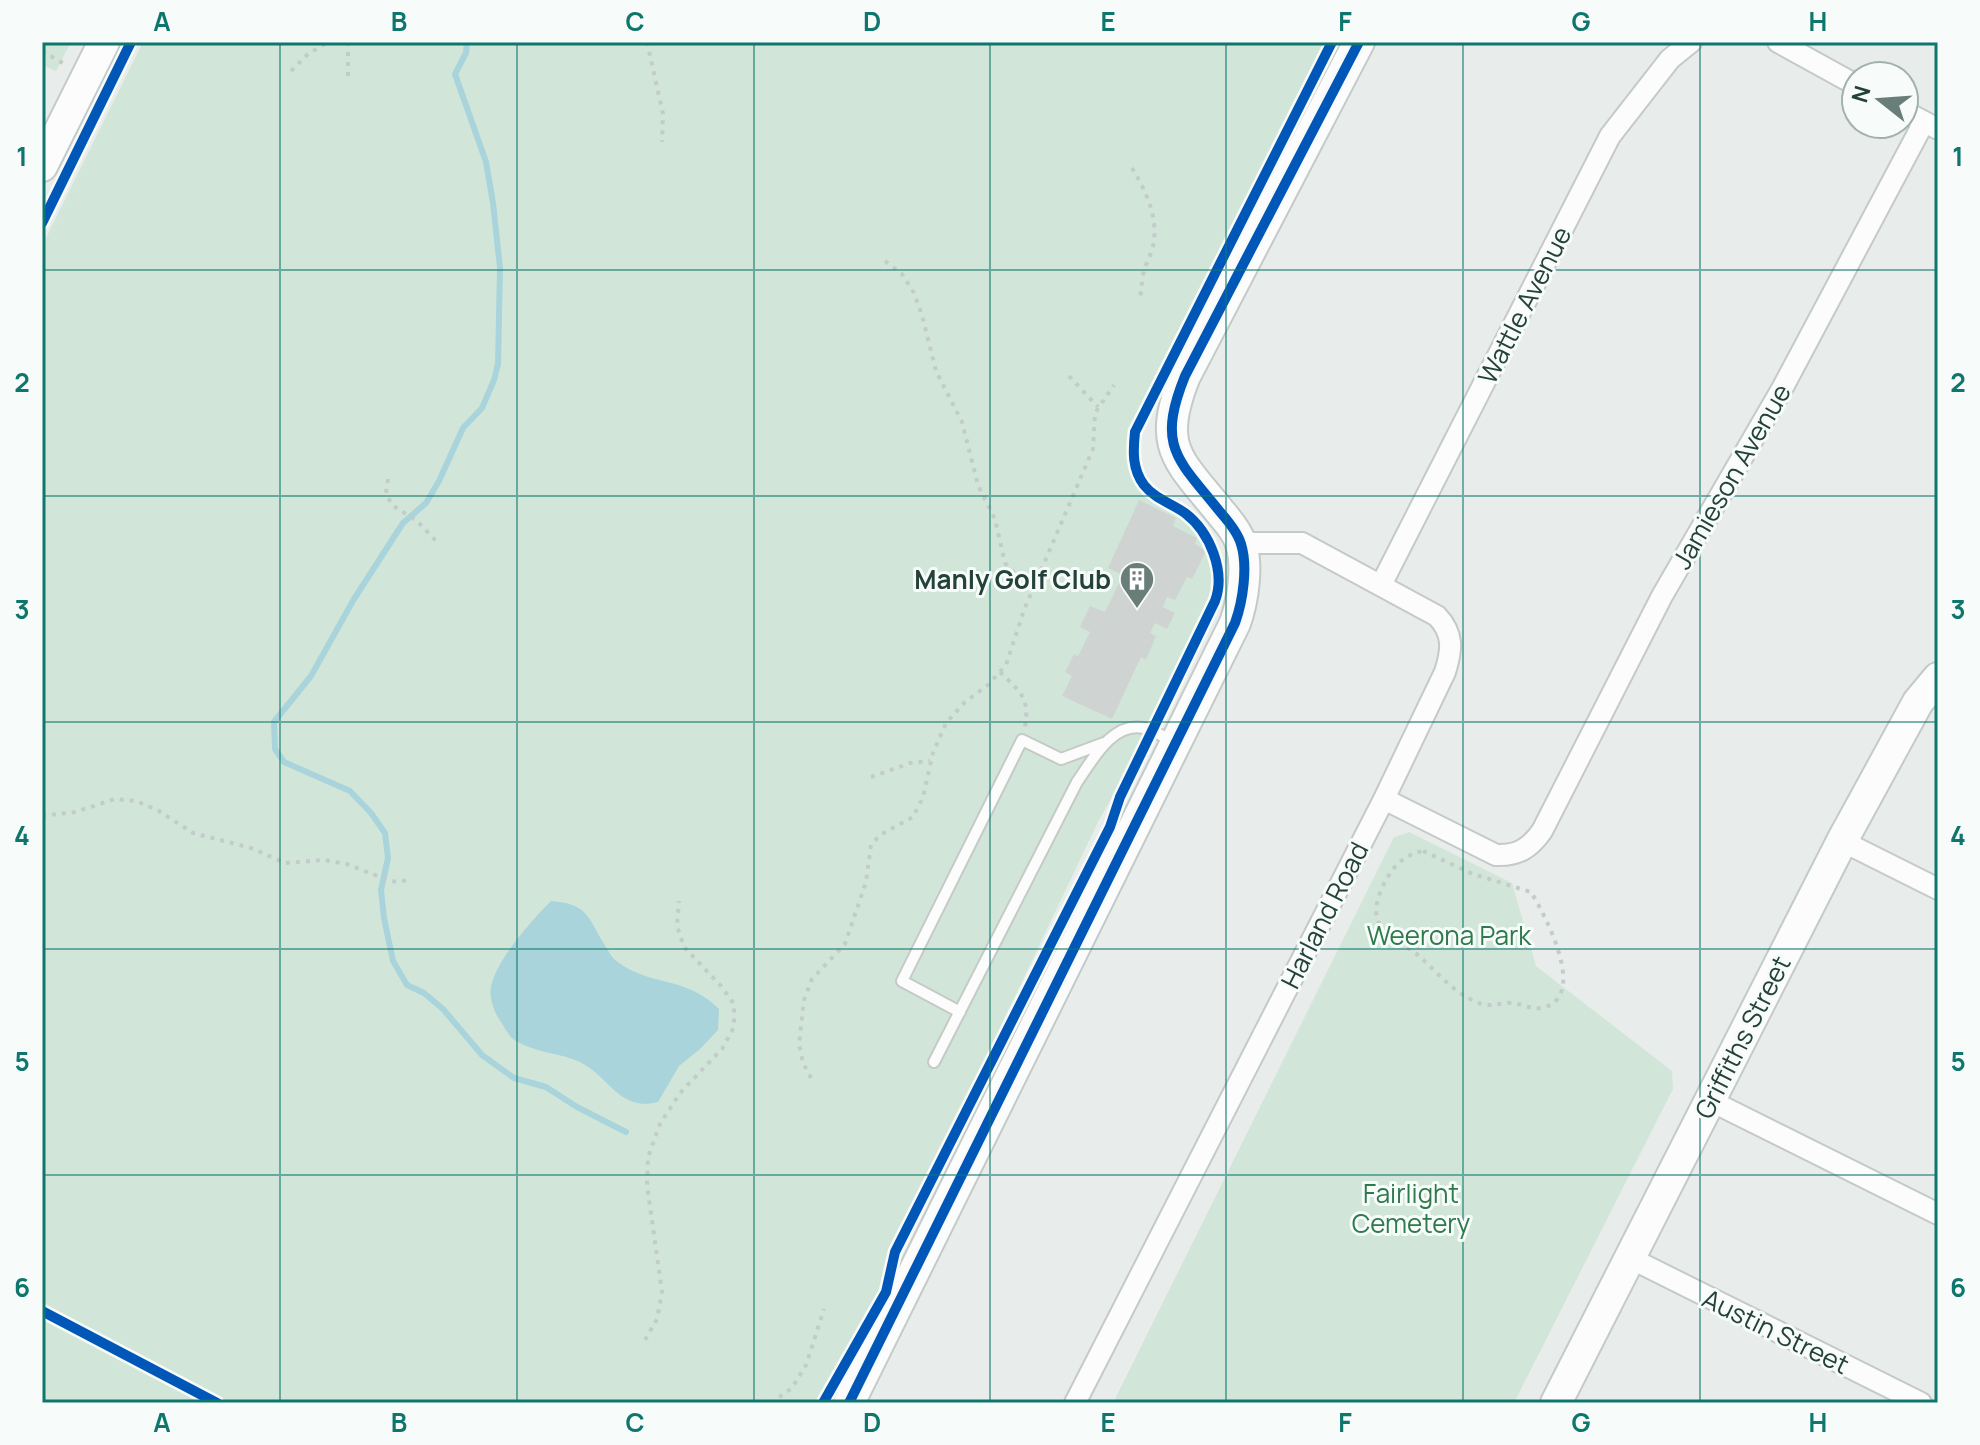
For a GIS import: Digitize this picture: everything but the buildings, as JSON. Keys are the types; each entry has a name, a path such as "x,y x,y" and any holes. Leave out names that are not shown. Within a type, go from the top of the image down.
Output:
{"street":[{"path":"42,166 104,42"},
{"path":"849,1403 1240,609 1243,576 1241,543 1226,519 1180,462 1172,440 1176,400 1185,376 1359,42"},
{"name":"Wattle Avenue","path":"1381,585 1610,136 1670,59 1691,42"},
{"path":"1778,42 1840,76"},
{"name":"Jamieson Avenue","path":"1384,799 1496,855 1509,856 1522,852 1532,844 1542,831 1662,596 1931,126"},
{"name":"Harland Road","path":"1075,1403 1384,799 1445,672 1452,645 1445,625 1437,616 1302,543 1241,543"},
{"name":"Griffiths Street","path":"1556,1403 1842,841 1918,702 1938,678"},
{"path":"1842,841 1938,889"},
{"path":"1709,1100 1938,1214"},
{"name":"Austin Street","path":"1630,1258 1921,1403"}],"lane":[{"path":"934,1062 1077,782 1105,743 1121,730 1142,727 1175,743"},
{"path":"960,1012 902,981 1022,740 1061,759 1105,743"}],"path":[{"path":"291,71 308,54 328,42"},
{"path":"348,42 348,76"},
{"path":"647,42 663,114 662,142"},
{"path":"42,51 66,65"},
{"path":"1132,168 1146,194 1155,226 1154,243 1142,276 1143,288 1139,301"},
{"path":"885,261 902,274 914,293 936,371 962,422 978,485 995,519 1005,563 1018,577 1035,586"},
{"path":"1069,376 1098,407"},
{"path":"811,1078 803,1063 799,1044 804,1000 812,979 845,944 866,882 871,845 880,835 913,817 923,797 930,761 946,723 1006,665 1035,586 1093,449 1095,413 1114,385"},
{"path":"388,479 386,493 392,505 417,521 437,542"},
{"path":"1000,672 1022,693 1028,709 1022,740"},
{"path":"871,777 910,763 930,761"},
{"path":"42,816 75,812 115,799 136,801 159,811 193,833 251,848 285,863 324,860 347,864 390,881 401,882 409,878"},
{"path":"1423,851 1473,874 1531,892 1547,919 1565,970 1560,994 1552,1004 1539,1009 1512,1003 1496,1006 1481,1004 1463,995 1378,922 1376,907 1391,871 1407,855 1423,851"},
{"path":"645,1340 657,1319 662,1292 647,1185 648,1157 660,1124 680,1093 722,1049 734,1027 734,1004 684,947 677,926 679,901"},
{"path":"771,1403 792,1388 806,1365 824,1309"}],"green space":[{"path":"42,42 71,42 56,71 42,65"},
{"name":"Manly Golf Club","path":"143,42 1329,42 1133,423 1130,451 1134,479 1145,495 1183,518 1197,534 1206,552 1216,592 1145,739 1099,820 891,1252 883,1290 817,1403 42,1403 42,246"},
{"name":"Fairlight Cemetery","path":"1409,832 1512,883 1536,966 1672,1071 1673,1089 1514,1403 1113,1403 1394,837"}],"water":[{"path":"551,901 572,905 585,913 613,957 626,968 693,991 719,1009 718,1030 679,1066 658,1102 645,1104 624,1098 580,1062 516,1041 496,1014 491,996 494,976 516,941"}],"waterway":[{"path":"467,42 466,53 455,74 486,162 500,268 498,364 494,380 482,408 463,428 426,503 403,523 354,599 311,676 274,722 275,749 284,762 350,791 385,833 388,858 381,890 384,918 393,961 407,985 424,993 443,1009 482,1055 514,1078 546,1087 626,1132"}],"cycle path":[{"path":"42,223 131,42"},
{"path":"823,1403 886,1292 895,1252 1110,827 1120,797 1215,601 1218,578 1214,553 1194,521 1148,490 1140,479 1135,466 1135,432 1332,42"},
{"path":"849,1403 1235,623 1244,584 1241,544 1176,451 1172,437 1176,400 1185,376 1359,42"},
{"path":"42,1311 217,1403"}],"place":[{"name":"Manly Golf Club","path":"1137,610"}],"park label":[{"name":"Weerona Park","path":"1449,935"}]}
